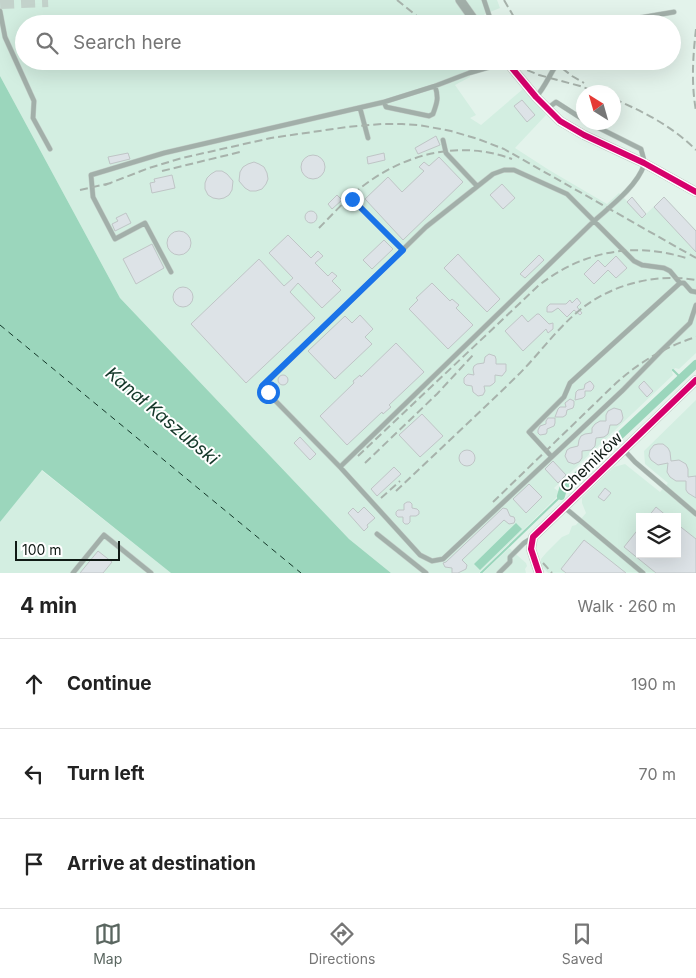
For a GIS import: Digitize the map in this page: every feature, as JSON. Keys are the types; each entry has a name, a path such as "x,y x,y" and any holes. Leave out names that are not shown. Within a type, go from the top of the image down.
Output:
{"street":[{"path":"460,0 471,15"},
{"path":"514,70 560,122 584,136 644,163 696,192"},
{"name":"Chemików","path":"533,537 696,380"},
{"path":"533,537 531,549 539,573"}],"lane":[{"path":"484,0 489,15"},
{"path":"0,11 5,37 15,59"},
{"path":"656,15 674,12"},
{"path":"20,70 34,101 33,118 50,149"},
{"path":"171,272 145,224 116,239 93,197 91,175 164,153 384,102 479,70"},
{"path":"536,97 542,90 552,70"},
{"path":"384,102 386,107 429,116 433,114 438,100 436,86"},
{"path":"547,109 556,102 576,115"},
{"path":"360,108 368,138"},
{"path":"584,136 586,130"},
{"path":"340,466 622,196 637,178 644,163 641,149 601,130"},
{"path":"443,140 446,153 477,186"},
{"path":"696,292 691,291 684,283 680,283 670,271 664,268 642,265 634,261 567,194 514,170 504,170 493,174 426,227 262,386 340,466 420,554 432,561 442,559 623,390 690,323 696,305"},
{"path":"352,199 403,250"},
{"path":"551,456 529,432 564,397 570,383 680,283"},
{"name":"Chemików","path":"624,450 635,462 695,512"},
{"path":"564,507 643,573"},
{"path":"377,534 426,573"},
{"path":"73,573 104,535 152,573"},
{"path":"499,573 510,562 510,557 533,537"}],"shaded area":[{"path":"0,0 497,0 500,8 484,15 15,15 15,70 468,70 470,77 455,85 476,115 470,118 481,125 523,89 546,115 515,148 607,204 619,193 627,201 632,197 646,214 664,197 696,231 696,353 679,369 675,368 672,372 673,375 554,488 559,492 557,497 479,573 391,573 349,539 120,298 0,76"},
{"path":"696,400 696,573 548,573 541,565 541,559 562,537 569,534 572,526 576,525 586,513 582,498 614,467 625,464 660,492 668,483 645,464 644,451"},
{"path":"41,470 171,573 0,573 0,522"},
{"path":"509,548 526,563 526,573 483,573"}],"water":[{"name":"Kanał Kaszubski","path":"0,76 120,298 349,539 391,573 171,573 42,470 0,522"},
{"path":"516,523 522,529 480,570 474,564"}],"building":[{"path":"522,100 535,115 527,122 514,106"},
{"path":"436,136 440,145 418,154 415,148"},
{"path":"128,153 130,159 110,164 108,157"},
{"path":"384,153 385,160 368,164 367,157"},
{"path":"308,155 318,155 325,162 325,172 318,179 308,179 301,172 301,162"},
{"path":"439,157 463,182 403,240 365,199 388,177 402,192 424,171 419,167 424,162 429,166"},
{"path":"254,162 264,167 268,179 262,189 250,191 239,181 240,172 243,167"},
{"path":"216,171 222,171 233,181 232,190 229,195 219,199 208,195 205,189 207,178"},
{"path":"172,175 175,188 152,193 150,183 155,182 154,179"},
{"path":"502,184 515,198 503,209 490,195"},
{"path":"337,195 342,200 332,209 328,204"},
{"path":"632,197 646,214 642,218 627,202"},
{"path":"664,197 696,231 696,252 654,207"},
{"path":"309,211 313,211 317,217 313,223 309,223 305,219 305,215"},
{"path":"126,213 131,223 115,231 112,224 118,221 116,218"},
{"path":"179,231 188,234 191,243 188,252 179,255 170,252 167,243 170,234"},
{"path":"288,235 311,258 318,251 323,256 315,263 328,276 332,272 337,276 332,281 341,290 322,308 298,283 290,292 315,318 246,383 191,324 259,259 284,286 293,278 269,253"},
{"path":"384,240 393,249 372,269 363,260"},
{"path":"152,244 164,268 136,284 123,259"},
{"path":"458,254 500,299 487,312 444,268"},
{"path":"539,255 544,260 525,278 520,274"},
{"path":"616,256 627,268 616,278 608,270 594,284 584,274 598,260 605,267"},
{"path":"432,283 450,301 452,299 459,305 456,308 473,325 448,349 409,309 418,300 416,298"},
{"path":"183,287 190,290 193,297 190,304 183,307 176,304 173,297 176,290"},
{"path":"577,298 581,303 577,307 582,313 580,315 574,310 567,317 558,308 552,312 547,312 547,307 550,304 566,304 570,300 572,303"},
{"path":"537,314 549,324 553,323 553,329 548,333 546,329 523,351 505,331 522,315 528,322"},
{"path":"360,315 373,329 365,337 372,344 335,379 308,351 345,316 352,323"},
{"path":"396,343 424,372 389,405 391,407 383,414 382,412 347,445 320,416 354,383 353,381 360,375 361,377"},
{"path":"489,354 495,356 496,364 506,364 506,371 502,376 495,375 495,382 490,386 484,386 485,391 483,395 478,396 473,392 472,386 464,383 464,378 468,374 474,375 474,366 484,363 485,357"},
{"path":"281,375 285,375 288,380 287,384 281,385 278,382 278,378"},
{"path":"590,381 594,386 593,389 585,391 583,398 575,400 576,392 584,389 585,384"},
{"path":"644,381 653,391 647,397 639,388"},
{"path":"570,399 574,401 573,408 567,410 566,415 563,417 555,417 558,409 566,407 565,403"},
{"path":"614,408 621,410 623,418 621,422 617,425 610,425 608,434 604,437 596,438 595,446 591,450 582,451 582,458 579,462 574,464 568,462 565,456 567,450 578,446 581,436 592,433 592,428 595,424 600,421 606,421 608,411"},
{"path":"422,414 443,436 420,457 399,435"},
{"path":"548,418 555,418 554,426 547,429 546,434 540,435 538,430 540,426 546,424"},
{"path":"300,437 316,454 310,460 294,443"},
{"path":"663,444 668,448 671,461 679,460 686,464 688,477 696,476 696,498 686,490 686,481 676,481 670,477 667,472 668,463 658,465 651,460 649,456 650,450 654,445"},
{"path":"464,450 470,450 475,455 473,464 464,466 459,461 459,455"},
{"path":"553,461 566,475 558,483 545,469"},
{"path":"394,467 401,474 377,496 371,489"},
{"path":"529,484 542,497 526,513 513,499"},
{"path":"605,488 611,493 604,501 598,497"},
{"path":"407,502 412,504 412,508 419,511 419,514 410,516 410,522 405,524 403,517 398,517 396,512 404,510 404,504"},
{"path":"364,507 375,518 367,525 368,527 364,531 348,513 353,508 358,513"},
{"path":"656,507 663,513 651,513"},
{"path":"503,508 507,509 510,516 514,517 514,523 509,524 504,520 462,560 467,565 466,569 458,573 452,573 452,568 445,567 443,563"},
{"path":"681,527 696,539 696,573 656,573 638,558 681,558"},
{"path":"636,532 636,557 624,547"},
{"path":"584,540 626,573 566,573 561,569"},
{"path":"98,551 112,562 103,573 80,573"}],"waterway":[{"path":"561,496 563,489 696,364"},
{"path":"673,370 681,378"},
{"path":"481,573 561,496"}],"ferry route":[{"path":"0,325 301,573"}],"tunnel":[{"path":"0,2 48,0"}],"railway":[{"path":"397,0 416,15"},
{"path":"504,0 513,15"},
{"path":"696,29 693,70 696,111"},
{"path":"527,70 576,85"},
{"path":"564,70 584,83"},
{"path":"621,102 657,120 687,141 696,150"},
{"path":"105,185 182,158 271,138 347,127 382,124 419,125 451,131 504,149 696,258"},
{"path":"319,228 363,186 397,165 416,158 454,150 493,153 512,159"},
{"path":"162,171 240,152"},
{"path":"80,190 111,183"},
{"path":"358,456 538,286 555,274 591,257 629,250 649,251 689,259"},
{"path":"396,491 515,378 563,325 593,300 636,282 666,278 696,280"},
{"path":"493,502 621,379 662,351 696,337"},
{"path":"365,463 437,394 473,355"},
{"path":"381,498 400,481"},
{"path":"543,563 552,573"}],"cycle path":[{"path":"514,70 536,97 560,121 584,135 644,163 696,192"},
{"path":"539,573 531,549 533,537 696,380"}],"route":[{"path":"268,392 262,386 403,250 352,199"}]}
